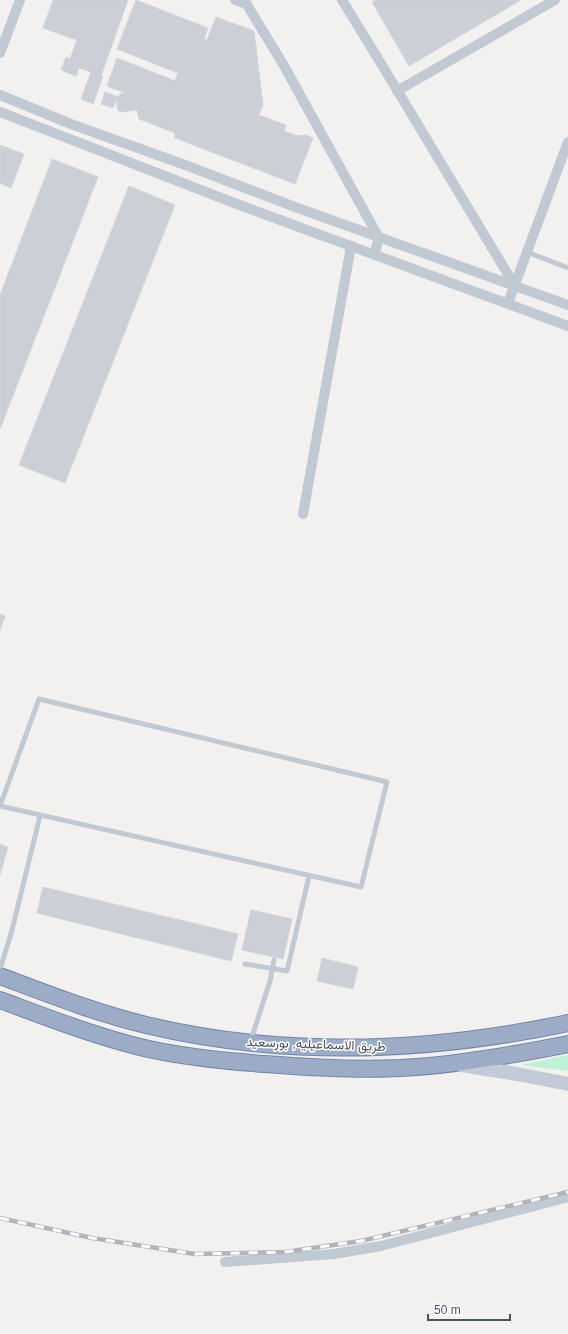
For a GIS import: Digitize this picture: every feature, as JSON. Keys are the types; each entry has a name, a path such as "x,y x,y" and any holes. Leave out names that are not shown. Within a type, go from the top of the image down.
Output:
{"highway":[{"name":"طريق الاسماعيليه, بورسعيد","path":"0,976 90,1009 145,1025 187,1034 251,1043 333,1047 416,1045 496,1036 568,1024"},
{"path":"7,1002 14,996 22,984"},
{"name":"طريق الاسماعيليه, بورسعيد","path":"7,1002 105,1037 140,1047 212,1061 360,1069 415,1067 452,1064 568,1044"}],"main road":[{"path":"452,1064 568,1084"}],"street":[{"path":"0,53 20,0"},
{"path":"235,0 245,2 283,64 379,238 374,255"},
{"path":"342,0 515,286"},
{"path":"398,91 555,0"},
{"path":"0,95 71,124 188,166 379,238 568,305"},
{"path":"0,112 242,206 568,326"},
{"path":"508,304 568,142"},
{"path":"303,514 351,246"},
{"path":"225,1262 334,1254 381,1246 568,1197"}],"lane":[{"path":"527,252 568,268"},
{"path":"39,699 386,782 361,887 310,876 0,806 39,699"},
{"path":"0,969 13,927 40,816"},
{"path":"245,964 287,971 310,876"},
{"path":"251,1043 274,960"}],"green space":[{"path":"568,1055 568,1071 521,1065"}],"building":[{"path":"53,0 128,0 101,76 103,76 93,104 81,99 91,72 79,68 76,76 61,70 66,57 70,59 77,40 43,28"},
{"path":"136,0 208,28 204,39 207,40 216,17 254,31 263,105 259,115 286,125 284,131 297,136 306,135 313,138 295,184 175,138 175,133 139,119 137,110 121,112 118,110 116,99 113,108 101,104 105,92 119,97 120,94 125,93 107,86 117,58 175,81 178,73 117,49"},
{"path":"375,0 521,0 409,66 372,2"},
{"path":"0,145 24,154 11,188 0,183"},
{"path":"52,159 98,177 0,429 0,295"},
{"path":"129,186 175,205 65,483 19,465"},
{"path":"0,614 5,616 0,630"},
{"path":"0,844 8,847 0,875"},
{"path":"43,887 238,934 231,961 37,913"},
{"path":"251,910 292,919 283,959 242,950"},
{"path":"322,958 358,967 353,989 317,981"}],"railway":[{"path":"0,1218 92,1238 195,1254 285,1252 361,1241 568,1192"}]}
